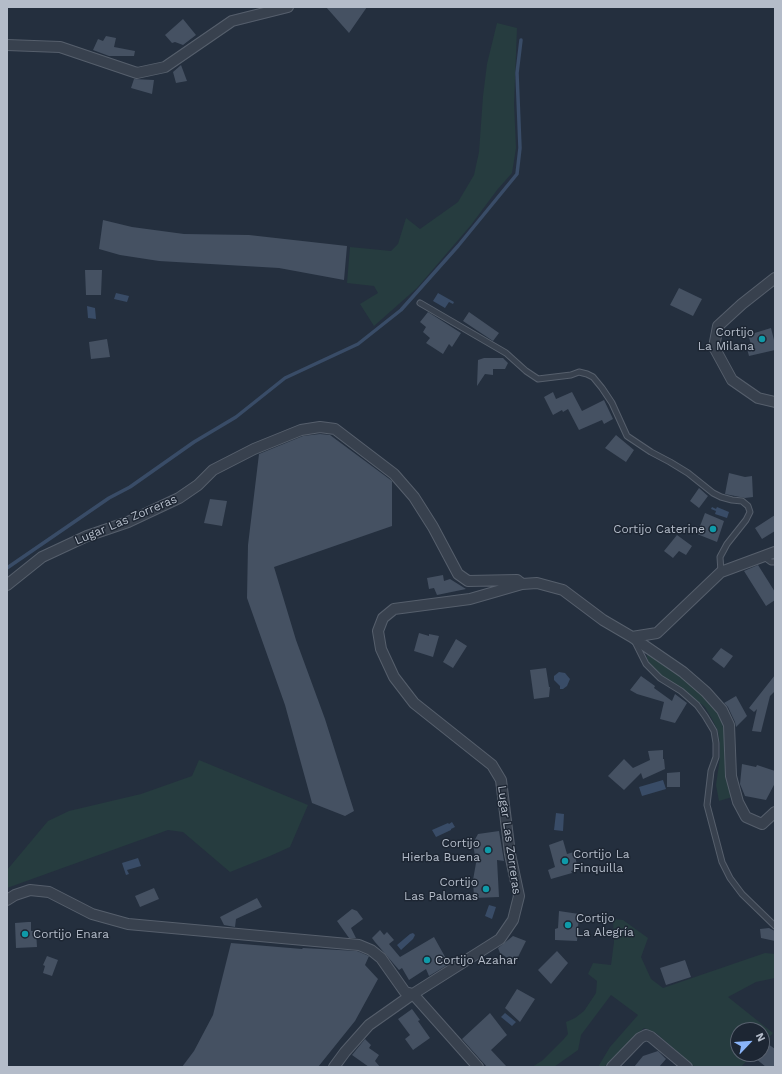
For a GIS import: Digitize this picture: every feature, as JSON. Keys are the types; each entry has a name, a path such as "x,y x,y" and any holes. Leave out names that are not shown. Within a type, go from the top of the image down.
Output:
{"street":[{"path":"7,45 60,47 137,72 165,67 232,21 288,7"},
{"path":"775,278 742,304 718,326 714,347 732,380 758,398 775,402"},
{"name":"Lugar Las Zorreras","path":"7,586 42,557 87,536 128,522 179,498 198,486 213,470 254,449 301,430 320,427 335,429 394,474 414,497 434,527 458,574 468,581 517,580 522,584"},
{"path":"632,637 657,633 721,572 775,552"},
{"path":"522,584 537,584 563,590 603,620 632,637 683,672 706,692 722,710 729,725 731,776 738,802 746,817 762,824 775,812"},
{"name":"Lugar Las Zorreras","path":"334,1067 369,1025 413,994 500,939 512,920 519,896 510,854 501,780 492,765 414,703 394,677 382,649 378,631 383,618 394,609 470,599 522,584"},
{"path":"7,900 15,895 30,890 49,892 92,914 128,924 359,945 371,950 381,958 405,992 413,994 478,1067"},
{"path":"612,1067 640,1038 646,1035 651,1037 687,1067"}],"lane":[{"path":"420,303 506,353 526,371 538,379 571,375 579,372 593,377 612,403 626,436 688,473 712,493 732,500 742,501 748,506 750,512 746,520 727,544 720,557 721,572"},
{"path":"763,556 771,562 775,562"},
{"path":"632,637 646,664 660,678 681,691 697,705 714,732 716,757 711,770 707,804 722,862 730,878 742,894 775,926"}],"green space":[{"path":"497,23 517,28 514,104 516,148 512,173 497,190 471,225 417,288 374,326 360,304 378,293 374,286 347,283 350,247 391,251 398,244 406,218 420,229 458,202 474,175 479,152 487,64"},
{"path":"649,654 681,675 716,709 725,734 732,797 719,801 716,785 720,757 720,744 718,731 712,719 705,707 662,676 649,663 647,655"},
{"path":"199,760 308,805 290,847 230,872 183,832 168,830 7,888 7,870 48,821 69,811 141,794 192,776"},
{"path":"613,919 623,920 648,938 641,957 651,979 663,988 765,953 775,954 775,978 756,982 728,997 759,1022 730,1022 730,1062 746,1062 741,1067 695,1067 656,1033 644,1028 604,1067 598,1067 610,1047 638,1015 611,995 581,1035 578,1050 554,1067 532,1067 543,1060 563,1040 568,1034 566,1022 575,1018 584,1011 596,993 597,981 588,974 593,963 611,965 614,942"}],"water":[{"path":"116,293 129,296 127,302 114,299"},
{"path":"438,293 454,302 453,304 449,302 445,308 433,301"},
{"path":"87,306 95,308 96,319 88,318"},
{"path":"712,507 716,509 717,507 729,512 727,518 715,514 716,511 711,509"},
{"path":"559,672 565,673 570,679 567,686 563,689 560,689 560,686 554,680 554,676"},
{"path":"663,780 666,789 642,796 639,787"},
{"path":"556,813 564,814 563,831 554,830"},
{"path":"452,822 455,827 436,837 432,830"},
{"path":"138,858 141,866 127,870 129,874 126,875 122,863"},
{"path":"489,905 496,907 492,919 485,916"},
{"path":"413,933 415,935 413,939 401,950 397,945"},
{"path":"505,1013 516,1022 512,1026 501,1017"}],"building":[{"path":"326,7 367,7 349,33"},
{"path":"183,19 196,35 183,45 175,42 172,43 165,35"},
{"path":"106,36 116,38 114,47 135,51 134,56 109,56 93,50 98,39 103,41"},
{"path":"181,65 187,81 176,83 173,72"},
{"path":"134,79 154,80 152,94 131,88"},
{"path":"103,220 132,227 184,234 249,235 347,246 344,280 279,268 159,261 120,255 99,249"},
{"path":"85,270 102,270 101,295 86,295"},
{"path":"679,288 702,299 693,316 670,305"},
{"path":"428,312 461,333 452,347 449,344 443,354 426,343 430,338 423,332 426,327 420,322"},
{"path":"469,312 499,333 493,341 463,321"},
{"name":"Cortijo La Milana","path":"771,328 775,350 749,356 746,345 751,344 748,335"},
{"path":"107,339 110,357 91,359 89,342"},
{"path":"484,358 503,358 508,363 505,369 493,369 493,375 485,374 477,386 478,360"},
{"path":"553,392 556,399 572,392 582,411 604,400 613,419 604,424 602,420 579,430 568,409 563,412 562,410 553,415 544,397"},
{"path":"320,434 330,435 392,481 392,526 274,567 296,640 325,719 354,811 345,816 312,803 285,705 247,598 248,545 259,454 303,436"},
{"path":"616,435 634,450 626,462 605,448"},
{"path":"729,473 745,477 752,476 753,497 745,498 725,494"},
{"path":"699,488 708,496 699,508 690,501"},
{"path":"210,499 227,501 222,526 204,523"},
{"name":"Cortijo Caterine","path":"705,513 724,521 717,542 697,534"},
{"path":"775,515 775,531 762,539 755,528"},
{"path":"677,535 692,546 686,555 679,551 673,558 664,551"},
{"path":"758,565 775,592 775,600 766,606 744,571"},
{"path":"443,575 444,581 450,579 466,589 437,595 434,588 429,589 427,578"},
{"path":"419,633 429,636 429,634 439,636 433,657 414,651"},
{"path":"456,639 467,646 453,668 443,662"},
{"path":"721,648 733,656 724,668 712,659"},
{"path":"546,668 550,687 549,697 534,699 530,670"},
{"path":"775,675 775,691 770,696 761,732 752,731 757,709 754,712 749,708"},
{"path":"641,676 672,701 675,694 687,703 675,723 660,719 664,702 637,694 630,690"},
{"path":"736,696 747,716 736,727 728,707 724,703"},
{"path":"663,750 665,769 643,779 641,773 624,790 608,776 624,759 633,768 650,760 648,751"},
{"path":"742,764 756,767 757,765 775,771 775,783 766,800 745,796 740,784"},
{"path":"680,772 680,787 667,787 667,773"},
{"path":"499,831 504,861 497,860 499,897 474,898 473,880 476,863 473,843 478,834"},
{"name":"Cortijo La Finquilla","path":"563,840 567,854 574,852 578,869 571,871 572,873 551,879 548,870 555,867 549,845"},
{"path":"154,888 159,899 140,907 135,896"},
{"path":"257,898 262,907 236,919 235,927 224,925 220,917"},
{"path":"352,909 357,911 363,919 351,928 356,938 349,938 337,921"},
{"name":"Cortijo La Alegría","path":"559,911 579,914 577,941 555,940 555,929 558,928"},
{"name":"Cortijo Enara","path":"31,922 31,931 36,931 37,947 16,948 15,923"},
{"path":"769,928 775,931 775,941 761,938 760,929"},
{"name":"Cortijo Azahar","path":"380,930 384,935 387,932 394,940 389,944 400,957 434,937 449,964 429,976 426,969 409,980 402,968 399,970 372,938"},
{"path":"513,936 526,941 515,963 500,953 498,948"},
{"path":"231,943 302,949 357,951 369,956 365,965 378,979 355,1021 318,1067 182,1067 194,1051 213,1015"},
{"path":"557,951 568,963 551,984 538,970"},
{"path":"47,956 58,960 52,976 43,973 45,966 43,965"},
{"path":"685,960 691,977 666,985 660,968"},
{"path":"517,989 535,999 520,1022 505,1008"},
{"path":"412,1009 420,1020 418,1021 430,1038 413,1050 405,1039 410,1035 398,1019"},
{"path":"490,1013 507,1035 491,1050 507,1067 487,1067 462,1039"},
{"path":"365,1039 371,1045 369,1048 379,1055 375,1061 380,1067 369,1067 352,1055"},
{"path":"770,1045 775,1049 775,1067 766,1067 760,1062 770,1062"},
{"path":"658,1051 666,1059 659,1067 634,1067 643,1056"}],"waterway":[{"path":"7,568 109,498 130,487 194,442 236,417 285,378 358,344 401,310 458,246 517,174 520,148 517,73 521,40"}],"place":[{"name":"Cortijo La Milana","path":"762,339"},
{"name":"Cortijo Caterine","path":"713,529"},
{"name":"Cortijo Hierba Buena","path":"488,850"},
{"name":"Cortijo La Finquilla","path":"565,861"},
{"name":"Cortijo Las Palomas","path":"486,889"},
{"name":"Cortijo La Alegría","path":"568,925"},
{"name":"Cortijo Enara","path":"25,934"},
{"name":"Cortijo Azahar","path":"427,960"}]}
